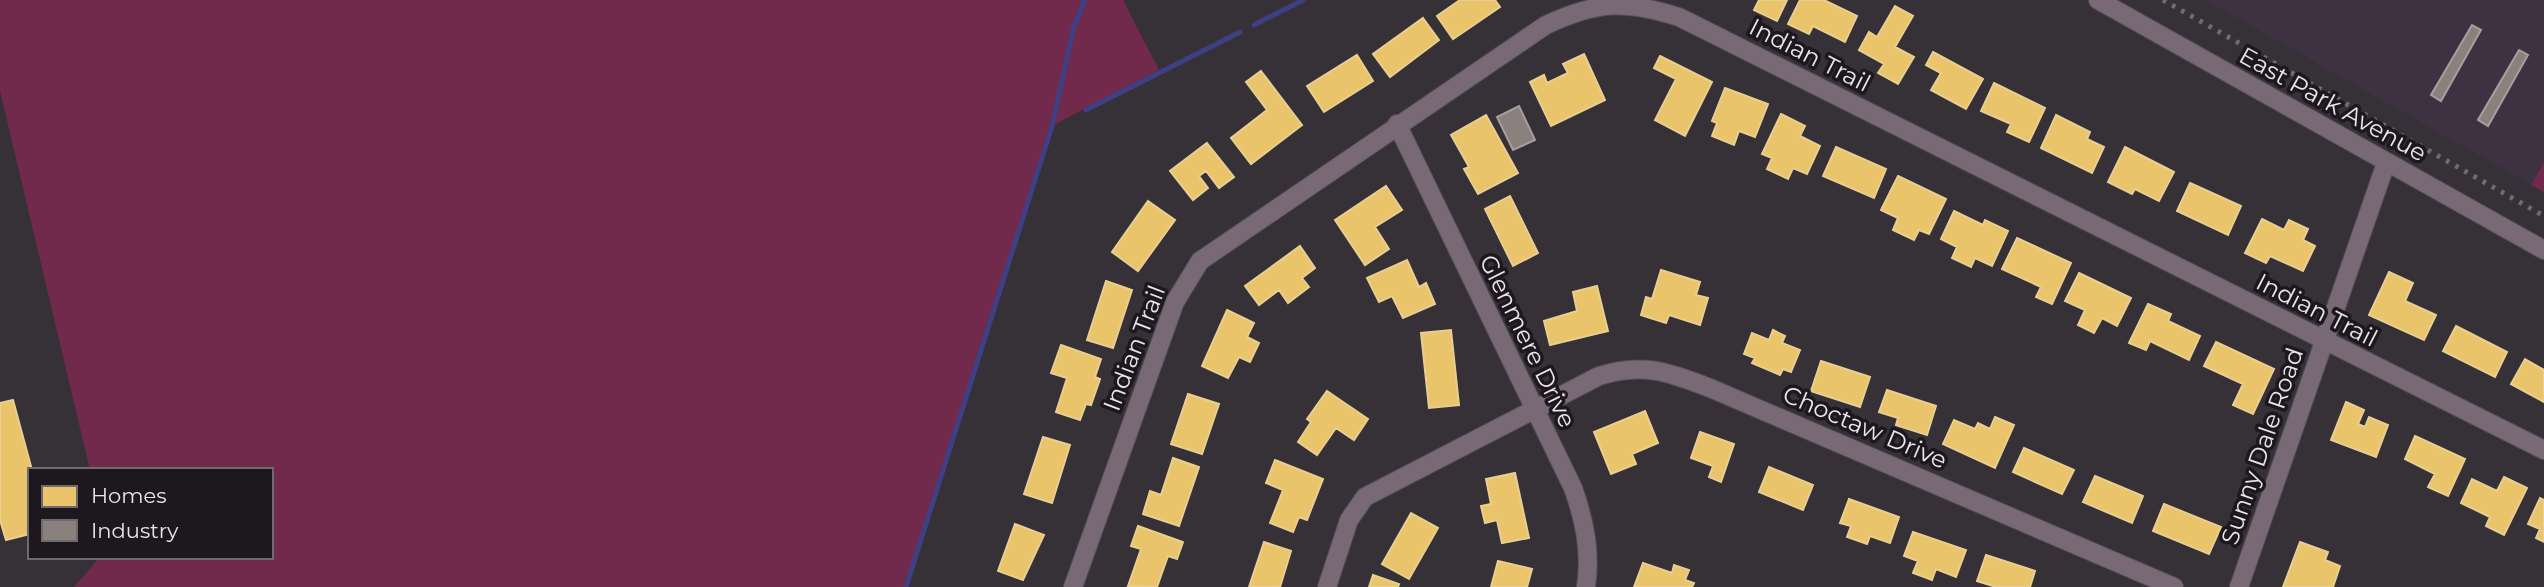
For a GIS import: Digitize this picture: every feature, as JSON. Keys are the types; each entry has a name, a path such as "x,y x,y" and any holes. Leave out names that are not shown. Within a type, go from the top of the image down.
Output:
{"street":[{"name":"East Park Avenue","path":"2098,0 2544,250"},
{"name":"Indian Trail","path":"1073,587 1175,302 1191,272 1212,250 1546,25 1599,4 1628,4 1654,8 1679,17 2544,450"},
{"name":"Glenmere Drive","path":"1397,124 1573,488 1584,518 1589,550 1586,587"},
{"name":"Sunny Dale Road","path":"2239,587 2386,163"},
{"name":"Choctaw Drive","path":"1327,587 1349,520 1365,497 1532,408 1599,376 1623,369 1650,369 1681,376 2174,587"}],"shaded area":[{"path":"0,0 1123,0 1159,70 1050,127 904,587 74,587 98,559 273,559 273,468 90,468 0,91"},
{"path":"2206,0 2544,0 2544,162 2531,185"},
{"path":"2544,162 2544,192 2531,185"}],"building: Homes":[{"path":"1460,0 1495,0 1500,7 1453,39 1437,16"},
{"path":"1759,0 1787,0 1777,21 1754,10"},
{"path":"1800,0 1824,0 1857,16 1845,42 1813,26 1809,34 1788,24"},
{"path":"1895,6 1913,16 1895,47 1914,57 1898,84 1878,73 1884,64 1859,50 1869,32 1877,37"},
{"path":"1423,18 1439,40 1390,77 1373,54"},
{"path":"1933,52 1983,79 1966,109 1931,90 1941,73 1926,65"},
{"path":"1584,54 1605,100 1551,126 1530,82 1544,75 1547,83 1568,73 1563,64"},
{"path":"1357,55 1373,81 1324,112 1307,86"},
{"path":"1660,56 1712,82 1685,136 1655,120 1676,79 1654,68"},
{"path":"1261,71 1302,125 1251,164 1231,138 1267,110 1246,82"},
{"path":"1994,83 2045,108 2029,142 2007,132 2011,124 1981,111"},
{"path":"1725,88 1768,104 1755,137 1739,131 1734,145 1712,136 1717,123 1712,121"},
{"path":"1781,114 1805,126 1800,136 1820,146 1807,174 1793,168 1788,179 1767,169 1772,158 1762,154"},
{"path":"1486,115 1518,173 1478,194 1464,169 1469,167 1451,135"},
{"path":"2056,115 2090,132 2087,139 2104,147 2092,173 2041,148"},
{"path":"1207,143 1234,177 1219,188 1206,171 1199,176 1208,188 1193,200 1170,171"},
{"path":"1836,147 1886,169 1874,198 1823,176"},
{"path":"2125,147 2174,172 2159,201 2135,189 2132,194 2108,182"},
{"path":"1898,176 1946,199 1929,234 1919,230 1914,240 1893,230 1898,218 1881,210"},
{"path":"2190,183 2241,206 2228,235 2177,211"},
{"path":"1386,186 1402,210 1375,227 1389,249 1365,265 1335,220"},
{"path":"1510,196 1538,253 1513,266 1485,209"},
{"path":"1148,201 1175,220 1138,271 1112,252"},
{"path":"1954,211 1983,225 1985,220 2008,231 1992,266 1975,258 1971,267 1952,258 1957,247 1941,239"},
{"path":"2262,219 2284,230 2289,220 2308,229 2303,240 2315,246 2303,271 2270,256 2266,263 2245,253"},
{"path":"2017,238 2071,263 2052,304 2036,297 2041,287 2002,269"},
{"path":"1300,246 1315,268 1302,278 1309,287 1288,303 1279,290 1259,305 1245,286"},
{"path":"1407,260 1419,287 1426,283 1435,304 1403,318 1392,296 1379,302 1367,278"},
{"path":"1661,270 1700,282 1696,295 1708,298 1700,325 1669,315 1666,323 1641,315 1646,297 1652,299"},
{"path":"2389,272 2413,283 2405,301 2436,315 2424,340 2369,315"},
{"path":"2079,273 2131,298 2117,326 2102,318 2094,333 2078,325 2085,310 2065,301"},
{"path":"1106,281 1132,290 1113,348 1087,340"},
{"path":"1597,286 1608,331 1550,345 1544,321 1577,311 1573,292"},
{"path":"2148,304 2171,314 2168,321 2200,336 2189,360 2150,341 2146,350 2129,343"},
{"path":"1227,310 1254,323 1247,337 1259,343 1250,362 1239,357 1228,378 1202,366"},
{"path":"2456,326 2507,352 2495,377 2443,351"},
{"path":"1451,330 1459,405 1429,408 1421,333"},
{"path":"1773,330 1785,336 1782,343 1800,350 1791,372 1783,369 1780,375 1752,363 1755,358 1744,354 1752,333 1769,340"},
{"path":"2216,342 2274,369 2253,414 2233,405 2243,384 2204,366"},
{"path":"1061,345 1101,359 1095,377 1100,379 1091,405 1086,404 1080,420 1056,412 1067,378 1051,373"},
{"path":"2525,359 2544,370 2544,402 2511,384"},
{"path":"1821,361 1870,377 1860,407 1811,391"},
{"path":"1887,390 1936,406 1927,435 1896,425 1898,418 1879,412"},
{"path":"1327,391 1368,419 1354,440 1336,428 1317,455 1298,442 1311,422 1307,419"},
{"path":"1188,394 1219,404 1202,454 1171,444"},
{"path":"13,400 31,468 28,468 28,534 6,540 0,520 0,403"},
{"path":"2346,402 2364,410 2358,424 2365,427 2369,417 2388,425 2376,457 2331,440"},
{"path":"1645,411 1658,443 1632,454 1636,464 1611,474 1594,432"},
{"path":"1995,417 2014,425 1995,468 1943,444 1954,420 1975,429 1978,423 1990,429"},
{"path":"1700,432 1734,444 1721,482 1709,477 1713,466 1691,458"},
{"path":"2415,436 2465,459 2448,496 2428,487 2435,474 2405,459"},
{"path":"1043,437 1070,445 1052,503 1024,494"},
{"path":"2024,448 2074,470 2062,494 2013,472"},
{"path":"1173,458 1199,467 1179,526 1143,514 1150,491 1161,495"},
{"path":"1275,460 1323,479 1307,520 1299,517 1293,532 1270,523 1283,490 1266,483"},
{"path":"1769,467 1813,485 1803,510 1759,492"},
{"path":"1515,473 1529,538 1502,543 1497,520 1485,523 1481,506 1491,504 1486,479"},
{"path":"2095,476 2143,496 2132,523 2083,502"},
{"path":"2504,477 2527,488 2504,535 2486,526 2490,517 2461,503 2472,479 2497,491"},
{"path":"2540,498 2544,500 2544,542 2536,538 2540,529 2528,524"},
{"path":"1849,499 1899,517 1890,543 1870,536 1867,544 1847,537 1851,526 1840,523"},
{"path":"2164,504 2221,527 2209,554 2153,531"},
{"path":"1411,513 1438,528 1409,579 1382,564"},
{"path":"1015,524 1044,535 1023,580 998,571"},
{"path":"1138,526 1183,542 1177,559 1168,556 1157,587 1128,586 1141,549 1131,546"},
{"path":"1913,532 1966,550 1956,577 1936,569 1932,580 1913,573 1918,561 1904,556"},
{"path":"1264,542 1291,551 1280,587 1249,587"},
{"path":"2300,542 2328,552 2325,560 2340,566 2333,587 2283,587"},
{"path":"1986,555 2035,571 2030,587 1996,587 1977,581"},
{"path":"1498,561 1532,569 1527,587 1491,587"},
{"path":"1643,563 1672,573 1674,565 1689,570 1685,580 1694,583 1692,587 1634,587"},
{"path":"1373,575 1399,584 1398,587 1369,587"}],"building: Industry":[{"path":"2472,25 2481,30 2441,101 2431,95"},
{"path":"2519,50 2528,55 2488,126 2478,120"},
{"path":"1519,106 1535,140 1513,150 1497,117"}],"waterway":[{"path":"906,587 1052,126 1074,26 1085,0"},
{"path":"1254,25 1303,0"},
{"path":"1086,110 1240,32"}],"railway":[{"path":"2163,0 2544,216"}]}
